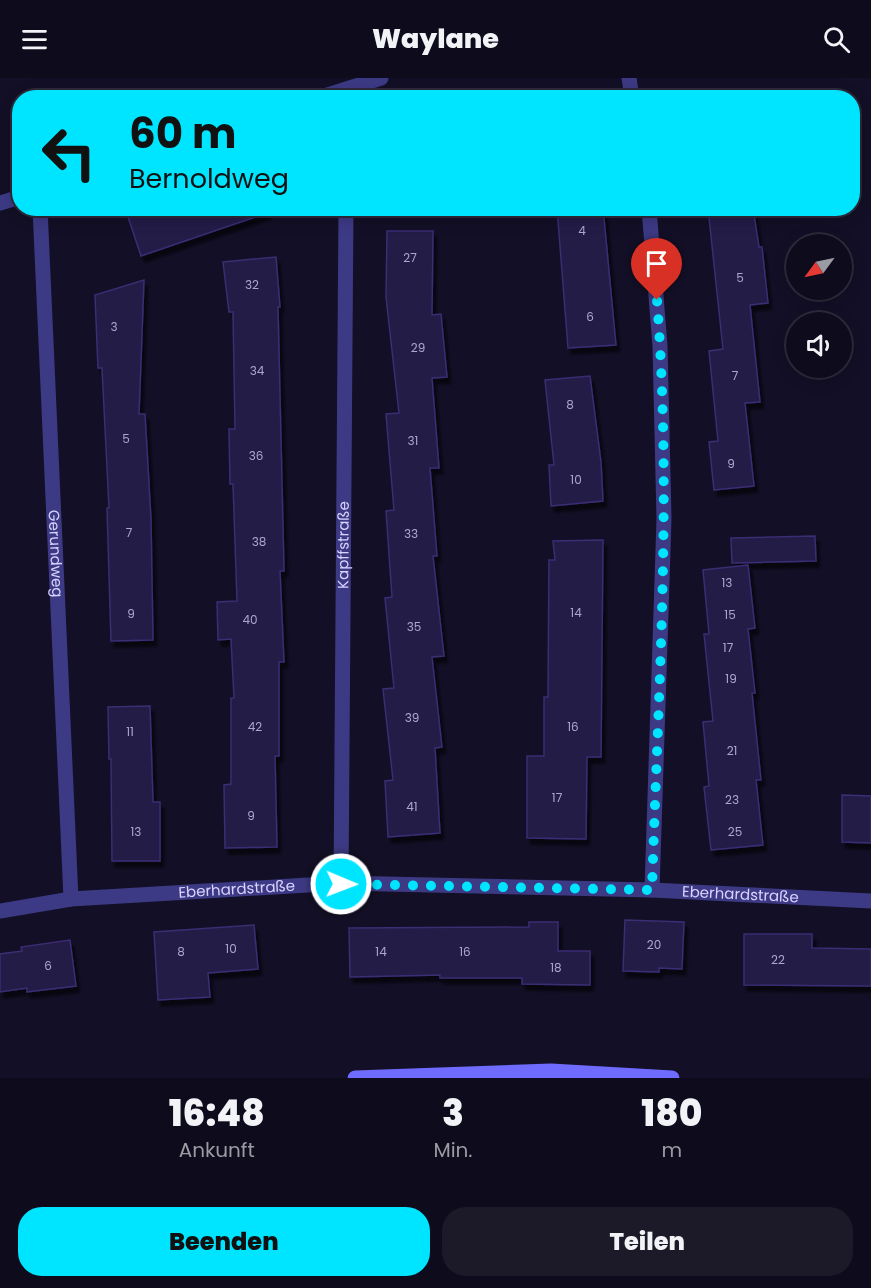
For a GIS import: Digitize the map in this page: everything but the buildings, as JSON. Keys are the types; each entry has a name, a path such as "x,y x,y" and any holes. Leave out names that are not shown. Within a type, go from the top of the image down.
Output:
{"street":[{"path":"347,88 381,78"},
{"name":"Gerundweg","path":"40,216 71,899"},
{"name":"Kapffstraße","path":"341,884 346,216"},
{"path":"650,216 660,346 664,519 652,890"},
{"name":"Eberhardstraße","path":"0,911 71,899 341,884 652,890 871,901"},
{"path":"355,1078 551,1071 672,1078"}],"route":[{"path":"341,884 652,890 664,519 657,300"}]}
